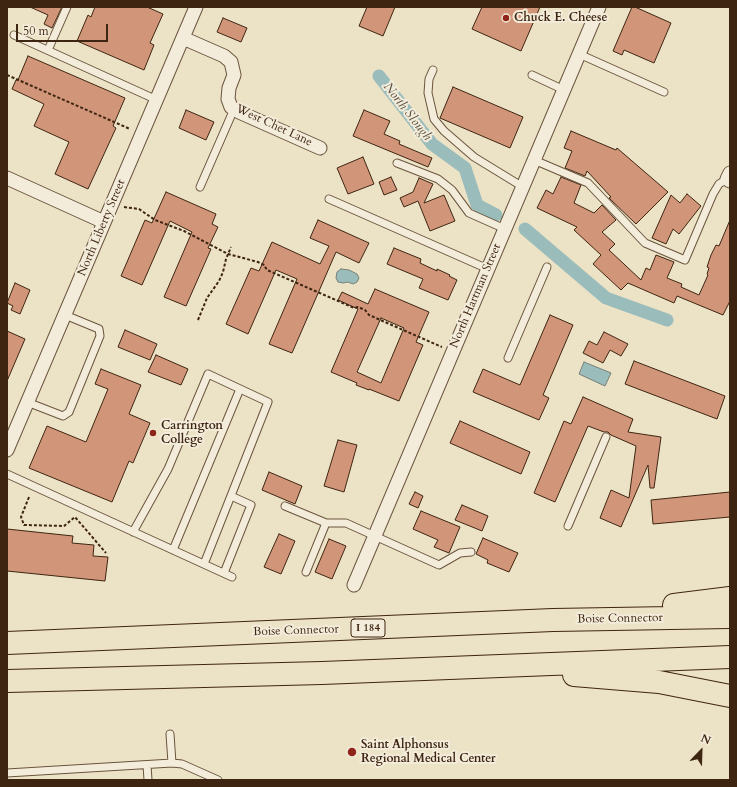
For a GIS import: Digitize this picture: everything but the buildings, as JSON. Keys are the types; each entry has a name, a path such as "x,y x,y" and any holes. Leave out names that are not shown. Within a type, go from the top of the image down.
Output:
{"highway":[{"path":"552,620 730,598"},
{"name":"Boise Connector","path":"7,643 552,620 730,617"},
{"path":"7,681 474,668 730,657"},
{"path":"474,668 659,682 730,696"}],"street":[{"name":"North Liberty Street","path":"7,450 196,7"},
{"name":"North Hartman Street","path":"354,585 599,7"},
{"name":"West Chet Lane","path":"183,38 224,56 231,62 234,76 229,88 228,99 234,109 320,148"},
{"path":"7,178 104,222"}],"lane":[{"path":"48,50 67,7"},
{"path":"14,34 157,100"},
{"path":"579,54 664,92"},
{"path":"433,70 429,79 428,93 434,119 444,131 474,158 522,187"},
{"path":"532,75 564,90"},
{"path":"200,187 234,109"},
{"path":"534,160 588,183 641,240 685,260 713,194 719,184 729,178"},
{"path":"397,163 438,179 452,190 469,213 473,216 505,228"},
{"path":"329,198 488,269"},
{"path":"508,358 547,267"},
{"path":"27,402 63,416 69,412 100,336 99,329 65,315"},
{"path":"134,532 168,469 208,374 268,402 204,564"},
{"path":"173,550 240,389"},
{"path":"568,526 606,437"},
{"path":"7,474 232,577"},
{"path":"224,573 251,504 231,496"},
{"path":"285,506 326,523 346,523 439,565 460,552 471,552"},
{"path":"306,572 326,523"},
{"path":"170,734 172,763"},
{"path":"7,773 172,763 182,764 218,780"},
{"path":"147,765 148,780"}],"path":[{"path":"7,74 130,129"},
{"path":"121,206 128,209 139,209 155,220 184,230 228,254 258,262 264,265 267,270 354,308 358,307 365,310 368,315 443,347"},
{"path":"198,320 207,298 219,281 231,248"},
{"path":"29,497 21,517 24,525 64,526 75,517 106,553"}],"water":[{"path":"341,269 349,270 357,274 359,278 357,282 353,284 348,282 338,282 336,278 337,272"},
{"path":"584,362 611,373 605,386 579,374"}],"waterway":[{"name":"North Slough","path":"379,76 432,144 465,168 477,205 496,215"},
{"name":"North Slough","path":"525,229 606,298 667,320"}],"place":[{"name":"Chuck E. Cheese","path":"506,18"},
{"name":"Carrington College","path":"153,433"},
{"name":"Saint Alphonsus Regional Medical Center","path":"352,752"}]}
